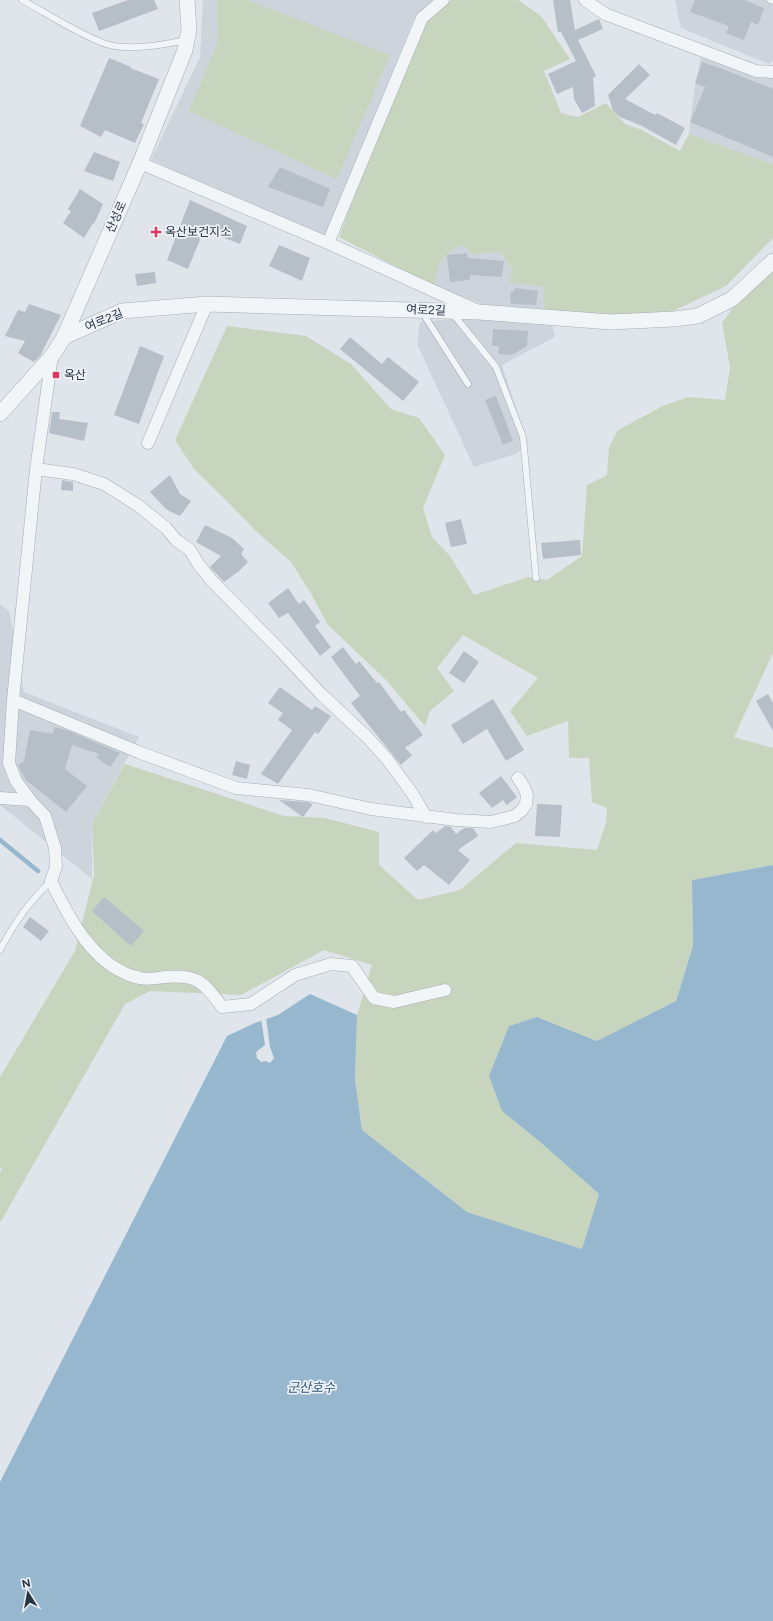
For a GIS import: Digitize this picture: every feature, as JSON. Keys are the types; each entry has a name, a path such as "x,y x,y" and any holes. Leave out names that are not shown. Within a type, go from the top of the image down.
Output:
{"street":[{"name":"산성로","path":"0,414 52,356 64,337 140,163 184,50 189,30 188,0"},
{"path":"328,243 422,18 443,0"},
{"path":"585,0 605,14 756,71 773,72"},
{"path":"140,163 328,243 479,312"},
{"name":"여로2길","path":"64,337 122,311 207,304 479,312 611,322 674,319 698,316 732,299 773,261"},
{"path":"148,443 207,304"},
{"path":"52,356 36,469 8,763 16,781 30,800 45,816 55,848 56,867 51,881 67,914 92,948 104,960 122,972 141,979 181,975 192,978 208,988 222,1007 251,1004 295,975 331,964 352,966 374,998 394,1002 446,990"},
{"path":"36,469 73,474 104,484 139,506 166,528 176,540 190,550 199,565 212,581 321,694 368,738 400,776 426,817"},
{"path":"13,700 141,753 236,788 309,795 371,809 426,817 491,822 515,816 526,804 527,795 518,778"},
{"path":"0,798 30,800"}],"lane":[{"path":"22,0 108,45 132,47 169,44 187,40"},
{"path":"421,310 468,384"},
{"path":"451,311 496,367 523,437 536,578"},
{"path":"0,950 27,906 51,881"}],"shaded area":[{"path":"203,0 435,0 414,19 325,236 151,160 200,57"},
{"path":"675,0 773,0 773,61 769,64 681,28"},
{"path":"701,56 773,78 773,164 689,134 694,92"},
{"path":"461,244 472,254 501,252 512,269 544,286 544,310 507,308 482,304 434,286 440,261"},
{"path":"464,318 552,323 555,337 502,365 528,443 516,454 474,467 417,344 420,322"},
{"path":"0,604 9,611 24,692 139,737 92,823 92,879 0,805"}],"green space":[{"path":"217,0 247,0 390,55 337,179 189,111 218,42"},
{"path":"451,0 518,0 541,16 570,59 544,71 561,113 578,117 606,103 625,124 642,130 680,151 689,134 773,164 773,238 726,286 671,312 624,315 544,310 544,286 510,283 512,269 501,252 472,254 461,244 440,261 434,286 339,237 367,161 428,19"},
{"path":"773,271 773,653 734,737 773,748 773,865 692,880 693,946 676,1001 597,1041 537,1017 509,1026 489,1076 503,1111 599,1194 582,1249 467,1212 362,1130 355,1080 357,1015 372,965 324,950 241,995 150,991 125,1004 0,1223 0,1172 2,1169 0,1167 0,1077 75,951 94,875 92,823 125,764 284,816 325,818 379,832 379,865 418,900 460,890 516,843 597,850 606,823 607,808 592,802 589,758 569,758 568,721 527,736 510,711 538,678 463,635 437,668 454,691 430,711 425,726 387,681 328,625 291,562 257,532 194,469 175,440 227,326 306,336 351,364 391,409 419,418 445,455 423,508 432,537 450,556 474,595 528,577 547,580 582,556 587,485 607,475 609,447 618,430 663,406 688,397 725,400 730,367 722,323 735,305"}],"water":[{"name":"군산호수","path":"773,865 773,1621 0,1621 0,1482 227,1036 255,1023 278,1015 310,994 357,1015 355,1080 362,1130 467,1212 582,1249 599,1194 539,1141 502,1111 489,1076 509,1026 537,1017 597,1041 676,1001 693,946 692,880"}],"pier":[{"path":"266,1017 270,1047 274,1058 270,1063 266,1061 261,1062 257,1058 256,1052 265,1045 261,1018"}],"building":[{"path":"128,0 154,0 158,9 99,31 92,13"},
{"path":"553,0 570,0 575,30 599,19 603,29 578,40 596,76 593,78 595,106 582,113 574,99 573,87 557,94 548,74 576,61 561,32 558,32"},
{"path":"695,0 744,0 764,8 758,25 751,22 744,40 726,33 729,26 690,12"},
{"path":"109,58 159,79 141,123 144,124 135,143 105,130 101,137 80,126"},
{"path":"702,62 773,89 773,157 690,122 705,87 695,83"},
{"path":"639,64 650,75 625,99 655,115 657,113 685,128 676,145 642,126 620,117 613,111 608,95"},
{"path":"94,152 120,162 113,181 84,171"},
{"path":"280,167 330,189 323,207 268,187"},
{"path":"80,189 103,204 94,224 93,223 84,238 63,223 71,211 68,209"},
{"path":"190,200 247,226 240,244 204,230 188,269 167,260"},
{"path":"279,245 310,258 302,281 269,266"},
{"path":"467,253 468,258 504,261 502,277 470,275 470,280 450,282 447,255"},
{"path":"155,272 156,283 137,286 135,274"},
{"path":"516,288 538,291 536,305 511,304 510,294"},
{"path":"29,304 61,315 40,356 34,362 18,353 25,341 5,336 18,310 25,312"},
{"path":"493,329 528,331 527,346 512,355 498,354 499,346 492,346"},
{"path":"350,337 382,364 388,357 419,382 403,401 340,349"},
{"path":"140,346 164,356 139,424 114,415"},
{"path":"496,396 513,441 503,445 485,400"},
{"path":"52,412 60,412 59,419 88,423 84,441 49,433"},
{"path":"170,475 180,494 191,501 180,516 167,510 150,492"},
{"path":"62,480 73,482 73,491 61,490"},
{"path":"461,519 467,544 451,547 445,523"},
{"path":"205,525 232,538 244,549 241,554 248,562 224,582 210,567 221,556 196,542"},
{"path":"580,540 581,555 543,559 541,543"},
{"path":"288,588 299,604 304,600 320,622 315,626 331,647 320,656 288,613 279,618 268,603"},
{"path":"343,647 356,664 359,661 377,683 379,682 401,712 404,710 423,735 405,748 412,755 401,765 351,703 360,696 331,657"},
{"path":"464,651 479,662 464,683 449,673"},
{"path":"280,687 312,710 315,706 331,716 318,734 315,732 278,784 261,774 292,730 278,720 283,713 268,703"},
{"path":"768,694 773,703 773,731 756,701"},
{"path":"493,699 524,750 506,761 487,729 463,744 451,725"},
{"path":"55,727 69,731 120,753 110,767 96,757 99,754 72,745 65,769 87,786 66,812 26,780 18,765 24,761 30,730 53,734"},
{"path":"236,761 250,765 247,779 232,775"},
{"path":"501,776 517,797 507,805 503,800 492,808 479,793"},
{"path":"279,800 307,802 313,804 303,817"},
{"path":"537,804 562,805 560,837 535,836"},
{"path":"445,826 451,827 456,834 464,828 473,828 478,836 458,850 470,860 449,885 424,865 417,871 404,858 433,830 436,833"},
{"path":"104,897 144,931 131,946 92,911"},
{"path":"30,917 49,931 41,941 23,927"}],"waterway":[{"path":"0,840 38,871"}],"place":[{"name":"옥산보건지소","path":"156,232"},
{"name":"옥산","path":"56,375"}]}
